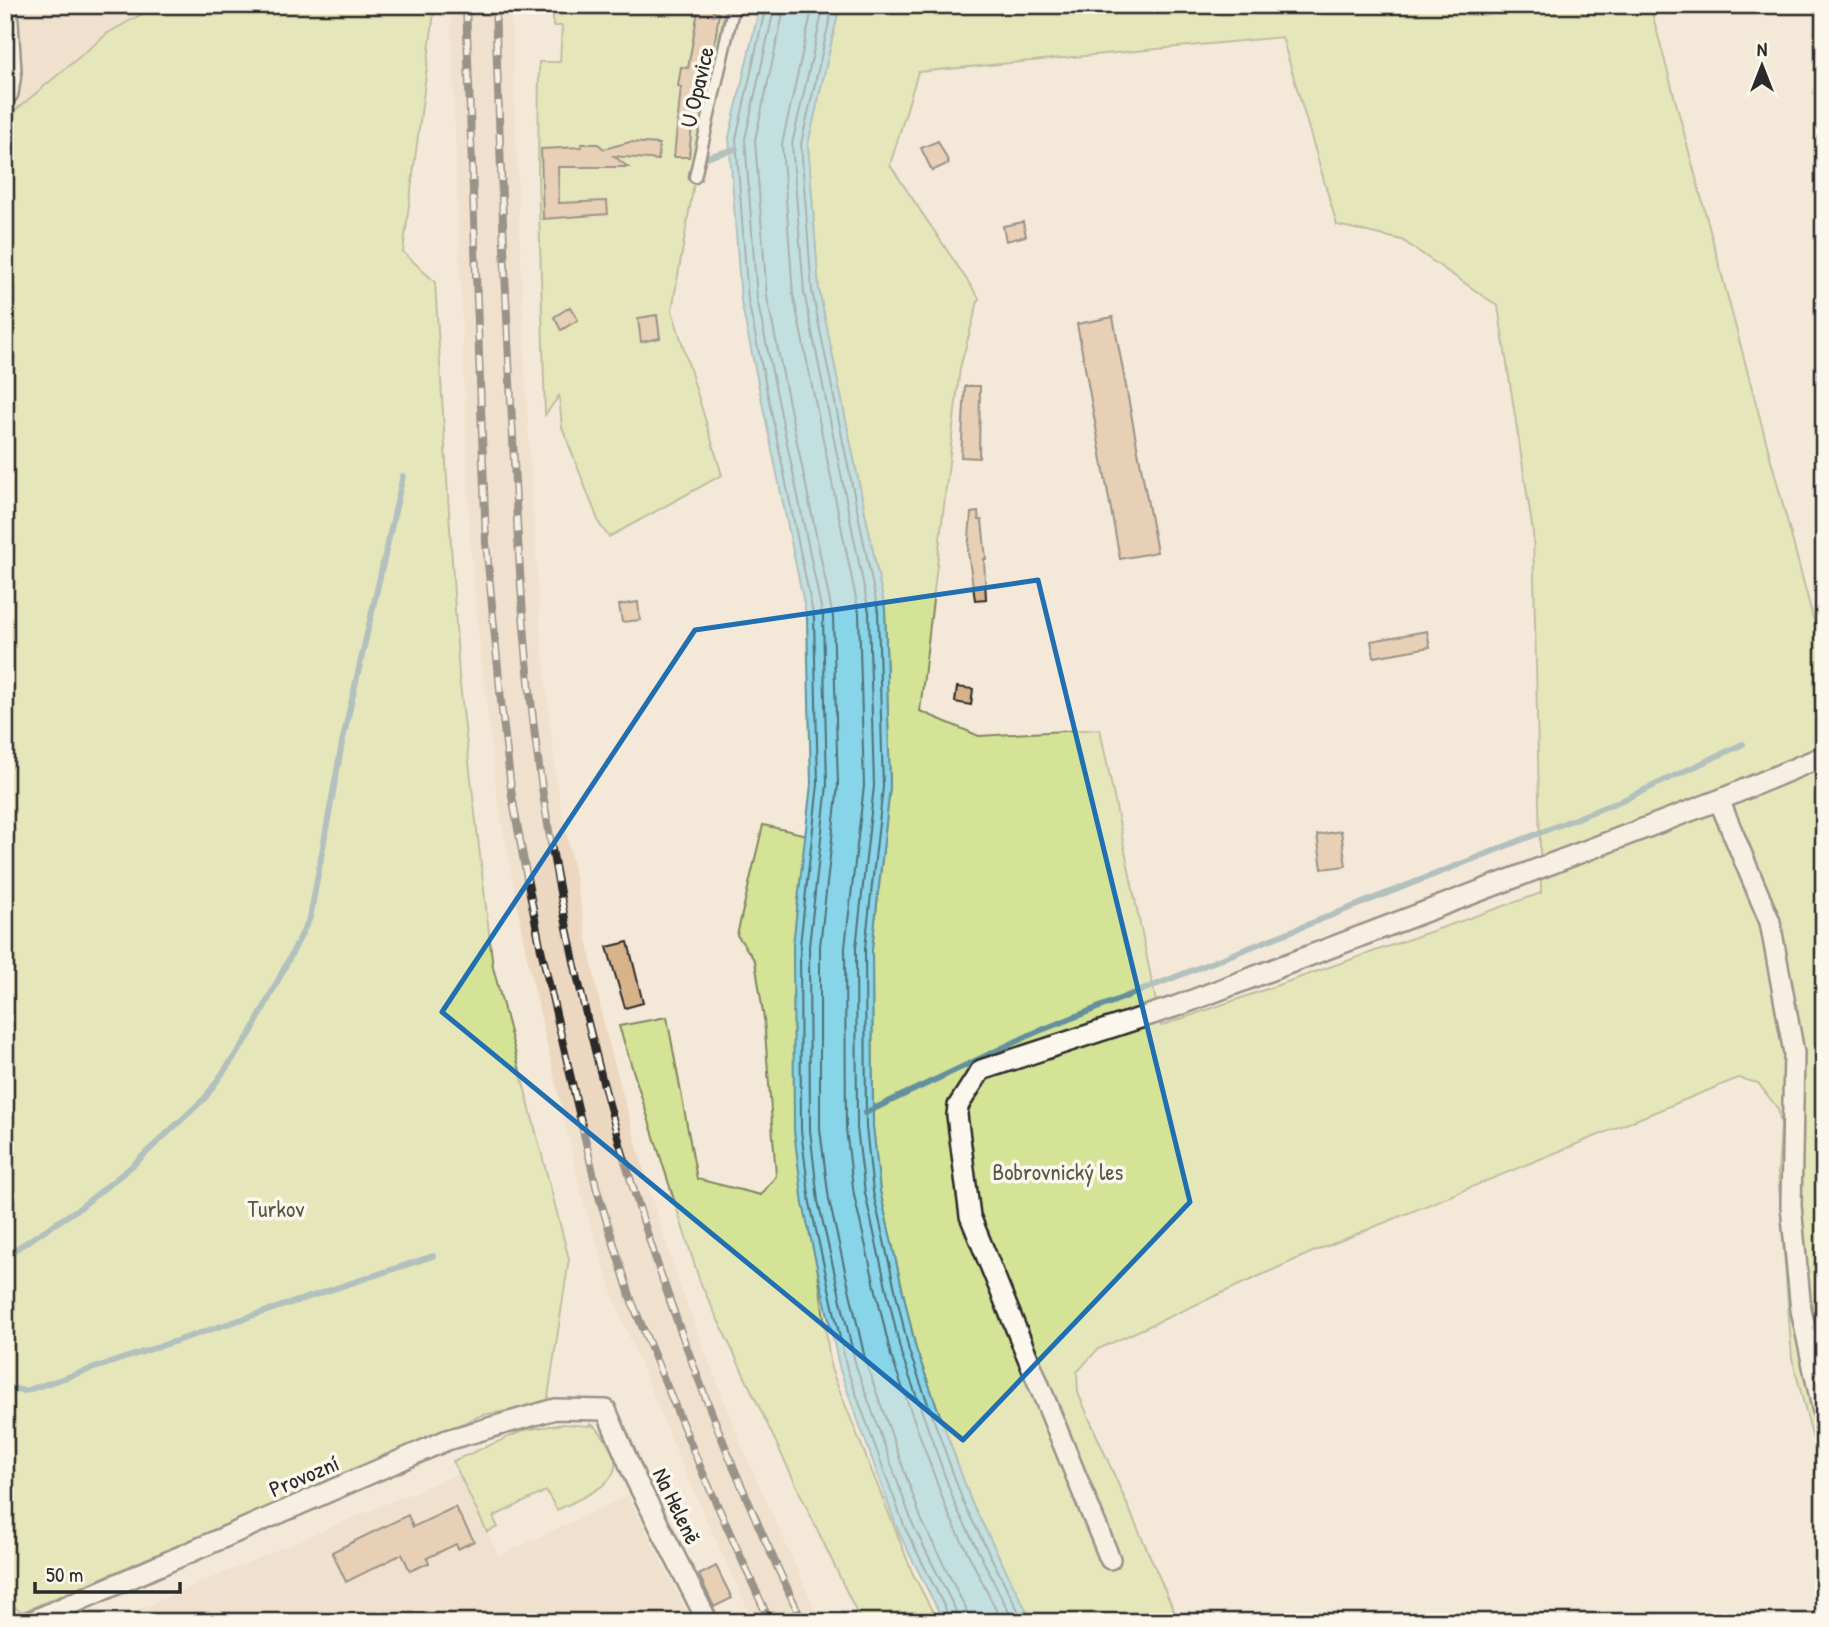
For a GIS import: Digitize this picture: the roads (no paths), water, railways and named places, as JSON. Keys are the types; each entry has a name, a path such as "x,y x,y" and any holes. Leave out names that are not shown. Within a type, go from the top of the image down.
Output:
{"street":[{"path":"5,94 8,93 11,73 7,5"},
{"path":"1110,1559 970,1216 957,1115 958,1106 981,1070 1177,1006 1718,800 1824,756"},
{"path":"1718,800 1770,922 1794,1053 1791,1206 1801,1310 1824,1417"},
{"name":"Provozní","path":"30,1622 447,1440 555,1409 606,1410"},
{"name":"Na Heleně","path":"606,1410 636,1479 708,1622"}],"lane":[{"name":"U Opavice","path":"695,177 734,5"}],"water":[{"path":"760,5 840,5 808,144 819,290 885,609 890,787 872,949 873,1126 880,1191 916,1349 971,1501 1032,1622 944,1622 898,1531 840,1370 803,1204 794,1131 793,945 811,784 807,618 741,301 729,137"}],"waterway":[{"path":"707,157 736,149"},
{"path":"5,1256 81,1207 132,1166 205,1098 251,1033 310,918 342,743 403,476"},
{"path":"865,1113 1034,1033 1625,799 1743,744"},
{"path":"5,1387 25,1391 433,1256"}],"railway":[{"path":"466,5 486,542 512,796 526,873 597,1190 632,1302 701,1469 770,1622"},
{"path":"495,5 523,614 536,745 561,896 583,1004 641,1215 676,1319 715,1421 803,1622"}],"park label":[{"name":"Bobrovnický les","path":"1058,1172"},
{"name":"Turkov","path":"276,1209"}]}
